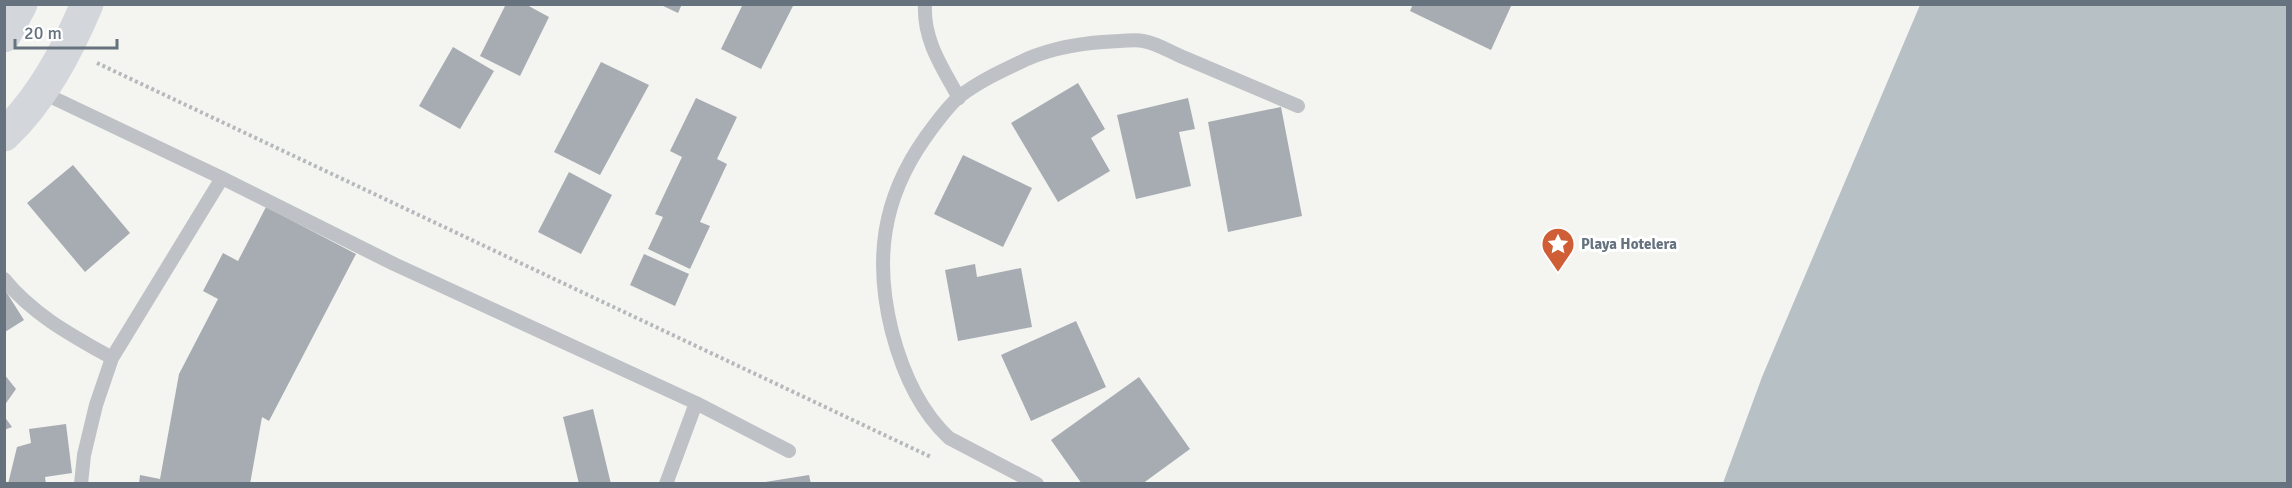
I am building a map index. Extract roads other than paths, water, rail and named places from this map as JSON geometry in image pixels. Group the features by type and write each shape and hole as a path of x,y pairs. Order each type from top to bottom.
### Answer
{"street":[{"path":"4,36 21,4"},
{"path":"4,135 41,92 66,49 87,4"}],"lane":[{"path":"925,4 924,21 929,42 959,98"},
{"path":"1037,483 949,438 938,428 916,393 897,354 886,309 882,268 884,234 894,192 912,158 934,126 959,98 984,79 1044,52 1098,42 1143,40 1298,106"},
{"path":"41,92 222,178 394,264 696,403 789,451"},
{"path":"81,483 84,455 96,405 112,358 222,178"},
{"path":"4,279 33,308 65,332 112,358"},
{"path":"666,483 696,403"}],"place":[{"name":"Playa Hotelera","path":"1558,273"}]}
